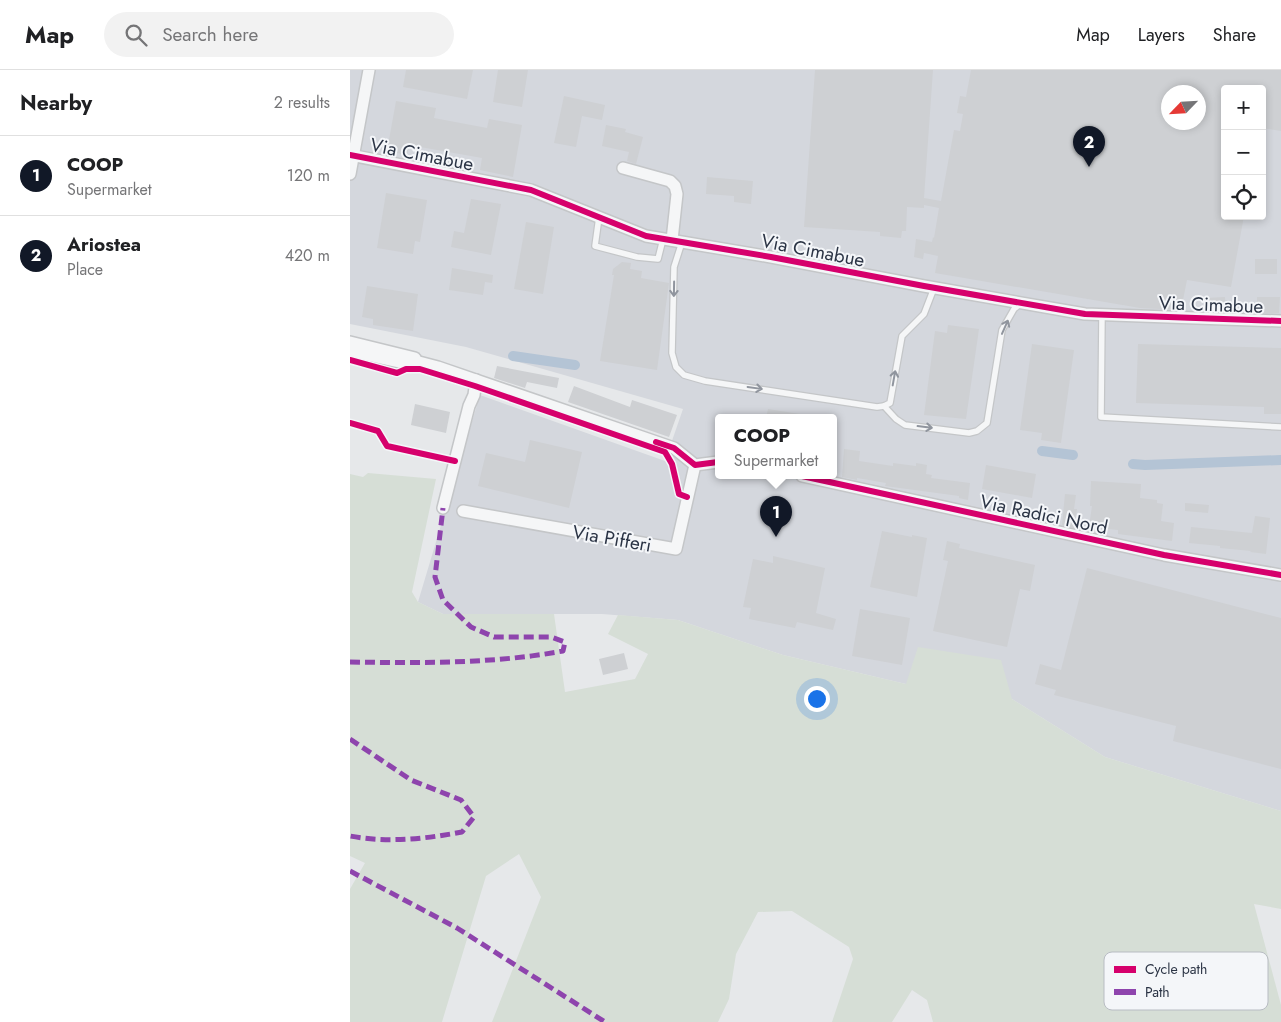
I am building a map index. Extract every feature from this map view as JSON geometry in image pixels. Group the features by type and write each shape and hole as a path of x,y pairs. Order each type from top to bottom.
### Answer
{"street":[{"path":"350,174 351,155 370,70"},
{"name":"Via Cimabue","path":"351,155 530,190 646,236 771,257 934,288 1084,314 1281,321"},
{"path":"623,168 670,181 675,186 677,194 672,240"},
{"path":"350,342 416,358 419,362"},
{"path":"377,348 393,367 394,372 396,368 406,362"},
{"path":"350,351 388,360 419,362 674,448 695,465 715,462"},
{"path":"443,508 469,406 474,395 476,380"},
{"name":"Via Pifferi","path":"463,511 676,549 695,465"},
{"name":"Via Radici Nord","path":"816,479 1164,555 1281,576"}],"lane":[{"path":"599,217 595,246 637,257 658,259 672,240"},
{"path":"672,240 674,267 671,346 676,367 684,375 714,382 877,407 884,406 890,403 902,336 924,314 934,288"},
{"path":"884,406 896,419 905,425 969,433 977,431 987,423 1002,330 1014,308 1021,303"},
{"path":"1102,314 1101,417 1281,427"}],"shaded area":[{"path":"350,70 1281,70 1281,811 1105,757 1012,699 906,684 783,655 678,620 602,614 443,614 418,602 480,395 665,461 683,409 466,347 350,324"},
{"path":"368,473 436,479 412,592 418,602 443,614 554,614 565,692 635,679 648,654 608,634 618,615 678,620 783,655 906,684 918,647 1001,660 1012,699 1105,757 1281,811 1281,909 1254,904 1267,952 1104,952 1104,1010 1268,1010 1268,956 1281,1005 1281,1022 933,1022 927,1000 912,990 892,1022 832,1022 853,959 849,947 792,911 758,912 736,954 729,999 718,1022 492,1022 541,897 519,854 486,876 442,1022 350,1022 350,889 365,863 350,856 350,474 363,477"}],"building":[{"path":"406,70 473,70 467,99 403,87"},
{"path":"498,70 528,70 522,107 493,102"},
{"path":"815,70 933,70 924,198 941,201 954,130 960,131 963,114 957,113 960,96 966,97 971,70 1281,70 1281,131 1266,129 1266,85 1221,85 1221,220 1243,220 1231,287 1187,280 1181,310 1140,308 935,273 938,256 924,253 923,259 914,257 916,239 932,242 939,208 924,205 924,208 907,207 906,231 902,231 901,238 880,236 880,232 804,227"},
{"path":"564,96 605,105 602,120 582,116 576,147 554,143"},
{"path":"396,101 436,108 434,118 487,128 489,119 522,125 513,177 480,170 482,158 409,145 407,155 387,151"},
{"path":"606,125 626,129 625,132 643,137 636,164 627,161 629,152 602,146"},
{"path":"707,177 753,181 751,204 734,202 734,196 706,194"},
{"path":"386,193 427,200 420,242 415,241 413,254 377,248"},
{"path":"471,199 501,204 491,255 451,247 454,231 464,233"},
{"path":"526,222 554,227 543,294 514,289"},
{"path":"1255,259 1277,259 1277,274 1255,274"},
{"path":"622,262 631,263 630,269 642,271 641,278 669,283 657,370 600,361 614,275 612,275 613,269"},
{"path":"452,268 493,275 492,283 485,282 483,295 449,290"},
{"path":"367,286 418,294 413,331 373,325 373,319 362,317"},
{"path":"1225,297 1226,312 1206,311 1205,298"},
{"path":"1257,297 1280,297 1279,313 1257,313"},
{"path":"948,325 979,329 966,419 924,415 935,331 947,333"},
{"path":"1032,344 1074,350 1061,443 1041,440 1042,433 1020,430"},
{"path":"1138,344 1281,348 1281,414 1264,414 1264,407 1136,403"},
{"path":"497,366 559,378 557,388 527,382 525,388 494,378"},
{"path":"574,386 630,407 632,400 677,415 669,437 568,402"},
{"path":"415,404 450,412 446,433 411,425"},
{"path":"768,409 800,414 767,414"},
{"path":"530,440 582,452 569,508 478,486 486,453 525,462"},
{"path":"844,449 860,451 859,461 893,466 893,463 916,466 916,463 927,465 926,474 932,475 931,478 970,483 968,500 959,498 959,496 885,486 886,483 842,477"},
{"path":"986,465 1036,474 1032,498 982,489"},
{"path":"1091,481 1141,484 1140,498 1157,500 1157,503 1163,504 1161,521 1174,523 1172,541 1118,534 1118,530 1089,527 1092,506 1090,506"},
{"path":"1065,494 1076,495 1074,509 1077,509 1074,528 1062,525"},
{"path":"1185,503 1209,505 1208,513 1185,511"},
{"path":"1255,516 1270,518 1266,554 1189,543 1191,527 1252,533"},
{"path":"882,531 927,538 917,597 870,587"},
{"path":"947,541 960,544 959,548 1035,565 1030,591 1020,589 1007,647 933,631 948,561 943,560"},
{"path":"773,556 825,568 816,613 836,619 833,630 797,622 795,628 749,619 751,608 743,607 753,559 773,563"},
{"path":"1087,568 1281,618 1281,769 1173,741 1176,726 1054,695 1056,690 1035,684 1040,664 1061,670"},
{"path":"860,609 910,618 902,665 852,656"},
{"path":"624,653 628,669 603,675 599,659"}],"waterway":[{"path":"513,356 575,365"},
{"path":"1042,451 1073,455"},
{"path":"1133,464 1281,460"}],"marked path":[{"path":"350,662 484,660 563,651 565,642 551,637 494,637 471,627 443,600 435,577 443,508"},
{"path":"350,739 411,780 461,800 474,817 462,832 392,840 350,836"},
{"path":"350,871 457,928 605,1022"}],"cycle path":[{"path":"350,155 531,190 646,236 924,286 1085,314 1281,321"},
{"path":"350,360 397,373 406,369 420,369 475,386 665,452 672,464 679,494 687,497"},
{"path":"350,423 378,431 387,446 455,461"},
{"path":"656,442 674,448 695,465 715,462"},
{"path":"816,479 1164,555 1281,575"}],"place":[{"name":"Ariostea","path":"1089,167"},
{"name":"COOP","path":"776,537"}]}
